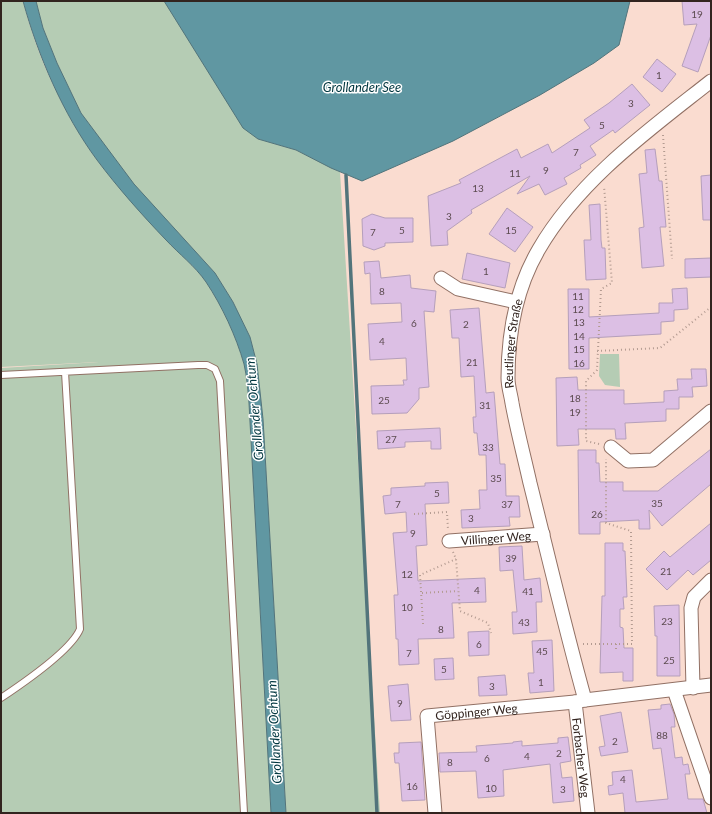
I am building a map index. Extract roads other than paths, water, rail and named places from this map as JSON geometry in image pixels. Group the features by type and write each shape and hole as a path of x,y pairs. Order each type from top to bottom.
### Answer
{"street":[{"name":"Reutlinger Straße","path":"580,701 570,644 517,431 508,380 510,341 516,302 530,265 546,238 571,206 628,146 711,81"},
{"path":"441,278 458,289 516,302"},
{"path":"608,449 628,461 653,460 711,411"},
{"name":"Villinger Weg","path":"449,541 543,534"},
{"path":"693,688 691,608 694,597 711,580"},
{"path":"580,701 711,685"},
{"path":"674,690 711,798"},
{"name":"Göppinger Weg","path":"435,813 427,716 580,701"},
{"name":"Forbacher Weg","path":"580,701 588,813"}],"lane":[{"path":"1,375 198,365 207,365 215,369 220,381 244,813"},
{"path":"1,698 51,661 74,638 80,629 64,372"}],"water":[{"name":"Grollander Ochtum","path":"23,1 36,1 43,28 57,63 81,113 134,184 215,273 233,302 250,337 257,364 263,419 286,813 271,813 249,403 246,374 241,353 218,301 206,282 130,201 97,160 73,123 44,63"},
{"name":"Grollander See","path":"164,1 630,1 619,45 594,63 540,95 453,141 362,181 331,168 296,150 258,139 243,128"}],"waterway":[{"path":"346,175 377,813"}]}
